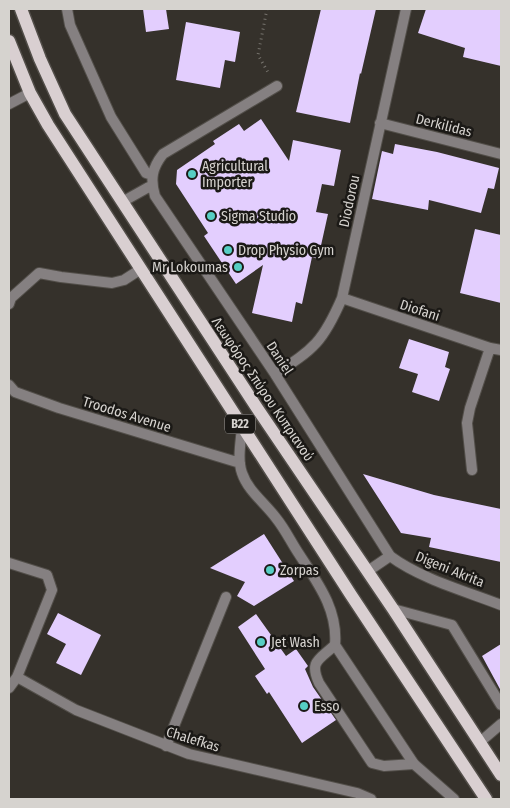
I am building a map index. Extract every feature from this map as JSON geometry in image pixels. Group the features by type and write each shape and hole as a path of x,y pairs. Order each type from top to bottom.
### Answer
{"main road":[{"name":"Λεωφόρος Σπύρου Κυπριανού","path":"21,9 40,59 65,114 257,408 368,571 501,775"},
{"name":"B22","path":"9,41 30,93 48,125 242,427 486,799"}],"street":[{"name":"Diodorou","path":"275,374 307,354 322,339 342,298 406,9"},
{"name":"Daniel","path":"67,10 70,25 111,117 152,181 155,196 275,374 390,556"},
{"path":"122,202 147,188 152,181 156,164 163,154 277,86"},
{"path":"9,104 30,93"},
{"name":"Derkilidas","path":"380,124 501,154"},
{"path":"9,304 12,298 39,272 62,277 112,283 124,280 140,269"},
{"name":"Diofani","path":"342,298 490,348 501,350"},
{"path":"472,470 467,423 470,408 490,348"},
{"name":"Troodos Avenue","path":"9,385 16,392 59,408 240,463"},
{"path":"242,427 240,463 244,478 253,492 277,518 325,597 334,623 334,645 414,764 454,799"},
{"path":"368,571 390,556"},
{"name":"Digeni Akrita","path":"390,556 400,564 420,573 501,605"},
{"path":"9,563 46,575 52,590 17,677 9,688"},
{"path":"166,746 226,598"},
{"path":"393,609 452,626 501,705"},
{"path":"334,645 316,664 314,672 319,683 366,754 372,762 384,766 414,764"},
{"name":"Chalefkas","path":"17,677 76,710 189,754 357,793 371,799"},
{"path":"480,742 501,724"}],"path":[{"path":"266,9 258,55 277,86"}],"building":[{"path":"143,9 166,9 169,29 146,32"},
{"path":"321,9 376,9 350,123 296,112"},
{"path":"426,9 501,9 501,66 463,57 465,48 418,33"},
{"path":"186,22 240,32 235,62 225,60 220,88 176,80"},
{"path":"261,119 289,161 293,140 341,150 334,186 322,184 316,212 328,214 318,259 312,257 302,304 296,302 292,322 252,313 263,265 236,284 204,236 208,233 176,184 177,170 215,144 213,141 239,124 244,131"},
{"path":"395,144 437,152 499,168 494,189 488,188 481,213 429,200 428,210 372,199 382,151 393,154"},
{"path":"475,229 501,235 501,303 460,293"},
{"path":"409,339 449,352 445,367 450,369 439,401 412,392 418,374 399,368"},
{"path":"363,474 434,495 501,509 501,562 429,547 431,538 401,533"},
{"path":"264,534 294,581 254,606 237,596 245,582 210,568"},
{"path":"58,613 101,635 81,675 56,663 66,644 47,634"},
{"name":"Esso","path":"256,614 286,656 296,649 308,666 305,669 313,687 336,720 302,743 269,692 267,694 255,676 265,669 238,627"},
{"path":"501,644 501,691 482,656"}],"place":[{"name":"Agricultural Importer","path":"192,174"},
{"name":"Sigma Studio","path":"211,216"},
{"name":"Drop Physio Gym","path":"228,250"},
{"name":"Mr Lokoumas","path":"238,267"},
{"name":"Zorpas","path":"270,570"},
{"name":"Jet Wash","path":"261,642"},
{"name":"Esso","path":"304,706"}]}
